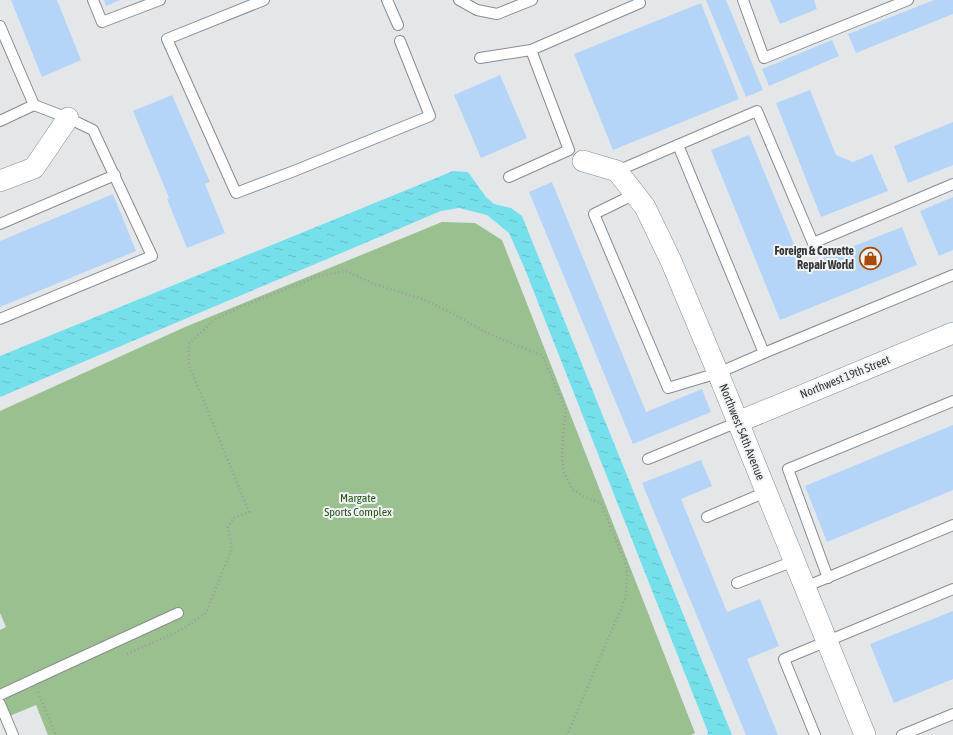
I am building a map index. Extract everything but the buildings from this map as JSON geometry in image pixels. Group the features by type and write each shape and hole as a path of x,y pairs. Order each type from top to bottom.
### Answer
{"street":[{"path":"0,181 34,168 68,118"},
{"path":"576,156 617,171"},
{"name":"Northwest 54th Avenue","path":"617,171 645,207 671,261 865,735"},
{"name":"Northwest 19th Street","path":"738,422 953,333"}],"lane":[{"path":"93,0 102,22 160,0"},
{"path":"264,0 167,39 236,193 430,116 400,41"},
{"path":"387,0 398,25"},
{"path":"459,0 477,10 497,14 532,0"},
{"path":"743,0 764,58 908,0"},
{"path":"480,58 531,50 640,3"},
{"path":"0,26 34,105 68,118 93,130 152,256 0,320"},
{"path":"509,177 576,156 531,50"},
{"path":"0,121 34,105"},
{"path":"617,171 757,111 813,244 953,184"},
{"path":"678,145 764,353"},
{"path":"0,224 115,175"},
{"path":"635,194 594,214 668,388 718,373 953,275"},
{"path":"828,578 788,469 953,401"},
{"path":"648,459 738,422"},
{"path":"707,517 766,492"},
{"path":"805,587 953,526"},
{"path":"737,583 794,560"},
{"path":"815,735 784,658 953,589"},
{"path":"0,695 178,613"},
{"path":"0,704 13,735"},
{"path":"902,735 953,714"}],"path":[{"path":"124,655 181,630 206,613 232,548 228,527 233,518 249,512 189,365 189,344 214,320 240,307 319,276 346,271 384,288 422,299 454,314 484,332 542,355 566,410 562,458 564,472 572,489 585,497 602,503 627,567 626,597 568,735"},
{"path":"38,692 56,735"}],"green space":[{"name":"Margate Sports Complex","path":"442,222 475,223 502,240 695,733 691,735 48,735 36,705 0,720 0,630 6,627 0,613 0,411 185,327"}],"water":[{"path":"453,171 468,172 486,197 494,204 511,208 522,216 732,735 707,735 708,732 524,267 509,233 487,215 459,208 441,211 0,397 0,356"}],"place":[{"name":"Foreign & Corvette Repair World","path":"870,258"}]}
